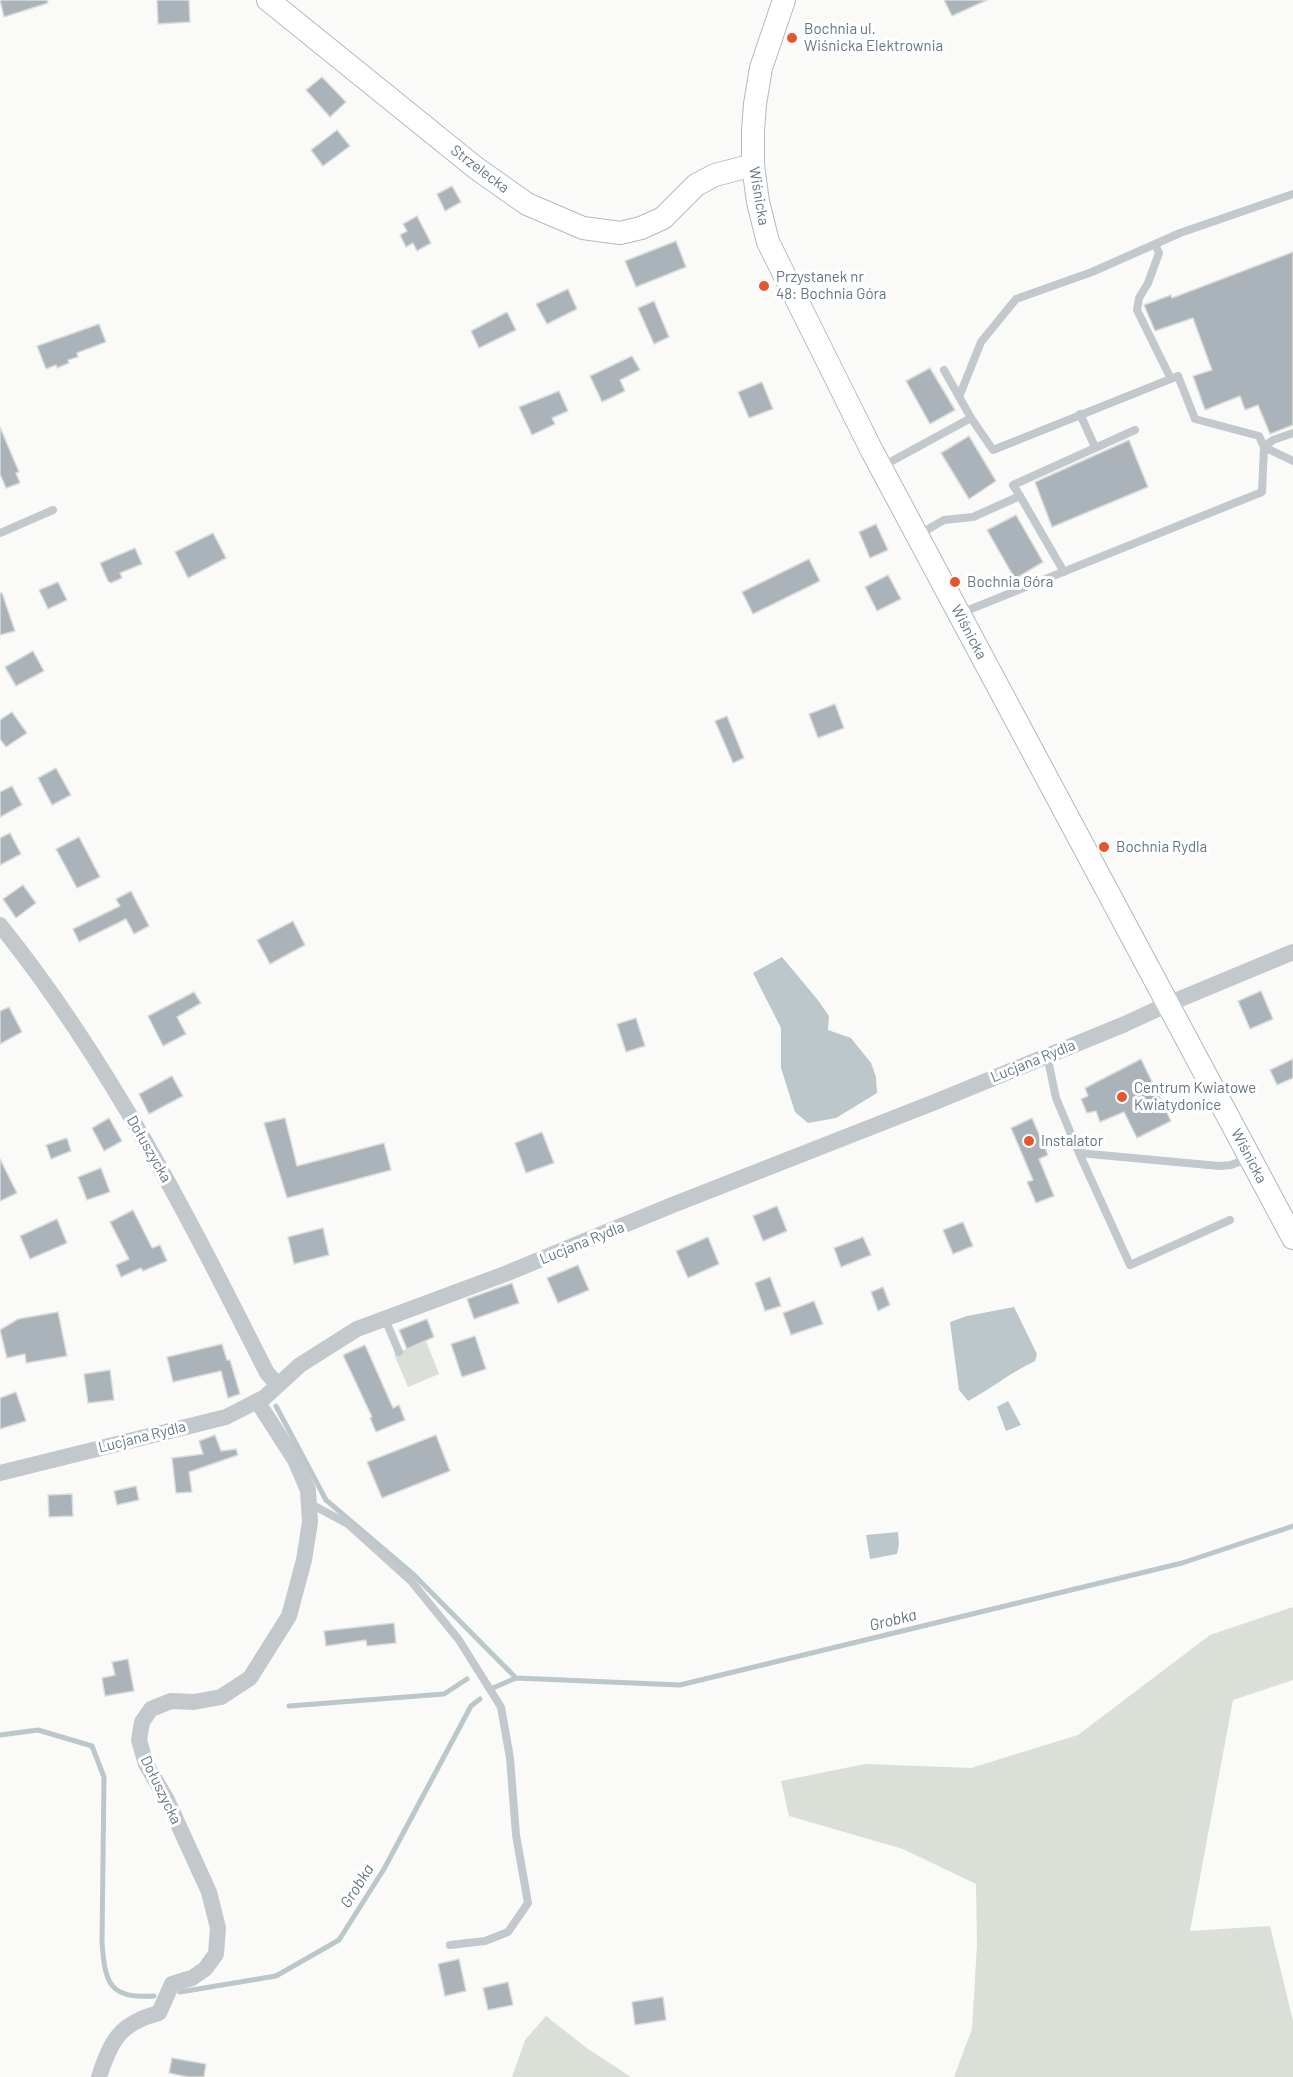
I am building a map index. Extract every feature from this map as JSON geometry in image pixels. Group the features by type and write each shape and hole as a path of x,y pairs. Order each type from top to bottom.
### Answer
{"main road":[{"name":"Strzelecka","path":"268,0 476,168 527,204 558,219 599,232 620,233 641,228 663,218 696,185 715,175 753,165"},
{"name":"Wiśnicka","path":"784,0 760,77 755,104 753,165 758,202 768,242 917,536 1293,1238"}],"street":[{"name":"Dołuszycka","path":"0,925 75,1025 153,1152 267,1373 278,1385"},
{"name":"Lucjana Rydla","path":"0,1473 226,1417 265,1397 300,1365 357,1329 505,1274 1125,1024 1293,952"},
{"name":"Dołuszycka","path":"99,2077 104,2061 120,2031 144,2016 159,2013 172,1984 192,1978 205,1969 216,1954 218,1928 208,1892 167,1800 146,1764 140,1740 142,1722 151,1708 171,1701 194,1702 221,1697 250,1678 289,1616 304,1560 310,1522 308,1490 295,1460 257,1401"}],"lane":[{"path":"959,397 981,342 1016,299 1092,272 1180,233 1293,194"},
{"path":"1155,244 1159,253 1148,283 1139,298 1137,310 1171,379"},
{"path":"944,370 971,418 993,450 1178,376 1195,419 1259,436 1264,447 1262,492 960,614"},
{"path":"1080,414 1095,447"},
{"path":"881,467 971,418"},
{"path":"1064,572 1013,485 1135,430"},
{"path":"1264,447 1273,440 1293,433"},
{"path":"1264,447 1293,462"},
{"path":"917,536 944,520 973,517 1020,496"},
{"path":"0,533 53,510"},
{"path":"1047,1055 1056,1098 1130,1264 1230,1220"},
{"path":"1079,1153 1219,1166 1231,1165 1250,1158"},
{"path":"385,1319 399,1352"},
{"path":"309,1503 348,1524 411,1581 459,1640 501,1707 510,1758 516,1835 528,1903 508,1932 485,1941 450,1945"}],"shaded area":[{"path":"782,957 829,1016 828,1030 851,1038 871,1063 876,1077 877,1093 836,1118 808,1123 795,1112 781,1068 781,1028 753,973"},
{"path":"1014,1307 1037,1354 1035,1361 968,1401 959,1390 950,1322 967,1316"},
{"path":"426,1341 439,1374 408,1387 394,1354"},
{"path":"1008,1401 1021,1425 1006,1431 997,1407"},
{"path":"898,1532 897,1554 870,1559 866,1535"},
{"path":"1293,1607 1293,1680 1233,1700 1190,1931 1270,1926 1293,2021 1293,2077 954,2077 972,2029 977,1945 976,1884 903,1849 789,1816 781,1781 865,1764 971,1768 1078,1735 1210,1635"},
{"path":"546,2016 588,2049 631,2077 512,2077 525,2040"}],"building":[{"path":"0,0 47,0 48,3 4,17"},
{"path":"157,0 189,0 190,22 158,24"},
{"path":"944,0 987,0 952,16"},
{"path":"322,77 346,102 330,117 306,90"},
{"path":"337,130 350,146 323,166 311,150"},
{"path":"452,186 461,202 445,211 437,194"},
{"path":"417,216 431,243 417,251 413,243 406,247 400,235 407,231 403,224"},
{"path":"676,241 686,267 636,287 625,261"},
{"path":"1293,252 1293,425 1270,434 1258,405 1245,410 1240,396 1205,410 1193,376 1212,370 1193,318 1155,331 1144,305 1171,295 1172,298"},
{"path":"568,289 577,309 547,324 536,304"},
{"path":"654,301 669,337 654,344 638,308"},
{"path":"507,312 516,330 479,348 471,331"},
{"path":"99,324 106,342 77,353 78,357 68,360 69,363 57,368 56,365 46,369 37,346"},
{"path":"632,356 640,370 620,380 625,391 602,402 590,376"},
{"path":"930,368 955,410 930,424 906,381"},
{"path":"762,382 773,409 749,418 738,392"},
{"path":"559,391 568,411 552,418 555,424 532,435 519,407"},
{"path":"0,427 19,472 16,473 20,483 6,488 0,474"},
{"path":"969,436 996,481 969,499 941,453"},
{"path":"1129,440 1148,487 1052,527 1035,482"},
{"path":"1016,515 1043,562 1015,579 987,530"},
{"path":"876,524 888,550 870,558 859,532"},
{"path":"213,533 226,558 188,578 175,552"},
{"path":"135,548 142,564 120,573 122,578 111,583 108,581 100,563"},
{"path":"809,559 820,581 753,614 742,592"},
{"path":"888,575 901,599 877,611 865,587"},
{"path":"58,582 67,600 48,609 39,590"},
{"path":"0,593 2,593 15,631 0,635"},
{"path":"33,651 44,671 16,686 5,667"},
{"path":"835,704 844,728 818,738 809,714"},
{"path":"12,712 27,733 6,747 0,739 0,720"},
{"path":"727,716 744,758 733,763 715,721"},
{"path":"56,768 71,795 52,805 38,778"},
{"path":"12,786 22,805 0,817 0,792"},
{"path":"10,833 21,854 0,865 0,838"},
{"path":"79,837 100,877 77,888 56,849"},
{"path":"23,885 36,903 16,918 3,899"},
{"path":"131,891 149,926 134,934 126,919 79,942 73,929 120,906 116,899"},
{"path":"293,921 305,945 270,964 257,940"},
{"path":"1261,991 1273,1019 1250,1029 1238,1001"},
{"path":"194,992 201,1003 177,1017 186,1034 163,1046 148,1016"},
{"path":"9,1007 22,1032 0,1044 0,1011"},
{"path":"636,1018 645,1046 626,1052 617,1024"},
{"name":"Centrum Kwiatowe Kwiatydonice","path":"1141,1059 1171,1121 1137,1138 1124,1112 1100,1122 1096,1111 1087,1113 1081,1099 1088,1096 1085,1088"},
{"path":"1293,1059 1293,1078 1277,1085 1270,1070"},
{"path":"172,1076 183,1096 149,1114 139,1094"},
{"path":"109,1118 122,1141 104,1151 92,1128"},
{"path":"285,1118 297,1166 384,1143 391,1170 287,1198 264,1123"},
{"path":"1032,1118 1048,1155 1039,1159 1054,1196 1036,1203 1027,1182 1033,1180 1011,1128"},
{"path":"542,1132 554,1163 526,1173 515,1143"},
{"path":"67,1138 71,1151 51,1159 46,1145"},
{"path":"0,1159 17,1193 0,1201"},
{"path":"101,1168 110,1192 87,1200 78,1177"},
{"path":"777,1206 787,1231 763,1241 753,1216"},
{"path":"133,1210 152,1248 160,1245 167,1261 143,1271 141,1268 121,1277 116,1265 129,1259 110,1222"},
{"path":"57,1219 67,1243 30,1259 20,1236"},
{"path":"963,1222 973,1246 953,1254 943,1230"},
{"path":"323,1228 329,1255 294,1264 288,1237"},
{"path":"708,1237 719,1264 688,1278 676,1251"},
{"path":"863,1237 871,1255 841,1267 834,1248"},
{"path":"578,1265 589,1290 558,1303 547,1278"},
{"path":"770,1277 781,1306 765,1311 755,1283"},
{"path":"512,1283 519,1303 474,1319 467,1299"},
{"path":"883,1287 890,1305 878,1311 871,1292"},
{"path":"814,1301 823,1324 791,1335 783,1313"},
{"path":"58,1312 67,1356 26,1363 25,1354 7,1358 0,1330 18,1319"},
{"path":"427,1319 434,1337 407,1349 399,1330"},
{"path":"475,1336 486,1369 462,1377 451,1344"},
{"path":"222,1344 227,1360 230,1360 240,1394 228,1398 221,1371 173,1382 167,1357"},
{"path":"365,1345 393,1408 399,1405 405,1420 376,1432 370,1418 372,1417 343,1355"},
{"path":"110,1370 114,1400 88,1403 84,1374"},
{"path":"16,1392 26,1421 0,1429 0,1398"},
{"path":"215,1435 221,1451 236,1449 238,1455 189,1472 192,1492 176,1493 172,1458 203,1454 199,1441"},
{"path":"436,1435 450,1471 382,1498 367,1462"},
{"path":"136,1486 139,1500 117,1505 114,1491"},
{"path":"72,1494 73,1516 49,1517 48,1495"},
{"path":"394,1623 396,1643 367,1646 366,1640 326,1646 324,1631"},
{"path":"128,1659 134,1691 105,1696 102,1678 115,1675 112,1662"},
{"path":"459,1959 466,1991 445,1996 438,1964"},
{"path":"508,1982 513,2005 488,2010 483,1988"},
{"path":"663,1997 666,2020 635,2025 632,2002"},
{"path":"172,2058 206,2064 204,2077 188,2077 169,2073"}],"waterway":[{"path":"276,1406 326,1500 414,1575 516,1678"},
{"name":"Grobka","path":"493,1688 516,1678 680,1685 1182,1563 1293,1526"},
{"path":"289,1706 444,1694 467,1679"},
{"name":"Grobka","path":"180,1992 276,1976 339,1940 384,1869 471,1706 480,1699"},
{"name":"Grobka","path":"0,1735 38,1730 92,1746 104,1777 102,1942 105,1968 112,1986 119,1991 127,1995 154,1996"}],"place":[{"name":"Bochnia ul. Wiśnicka Elektrownia","path":"792,38"},
{"name":"Przystanek nr 48: Bochnia Góra","path":"764,286"},
{"name":"Bochnia Góra","path":"955,582"},
{"name":"Bochnia Rydla","path":"1104,847"},
{"name":"Centrum Kwiatowe Kwiatydonice","path":"1122,1097"},
{"name":"Instalator","path":"1029,1141"}]}
